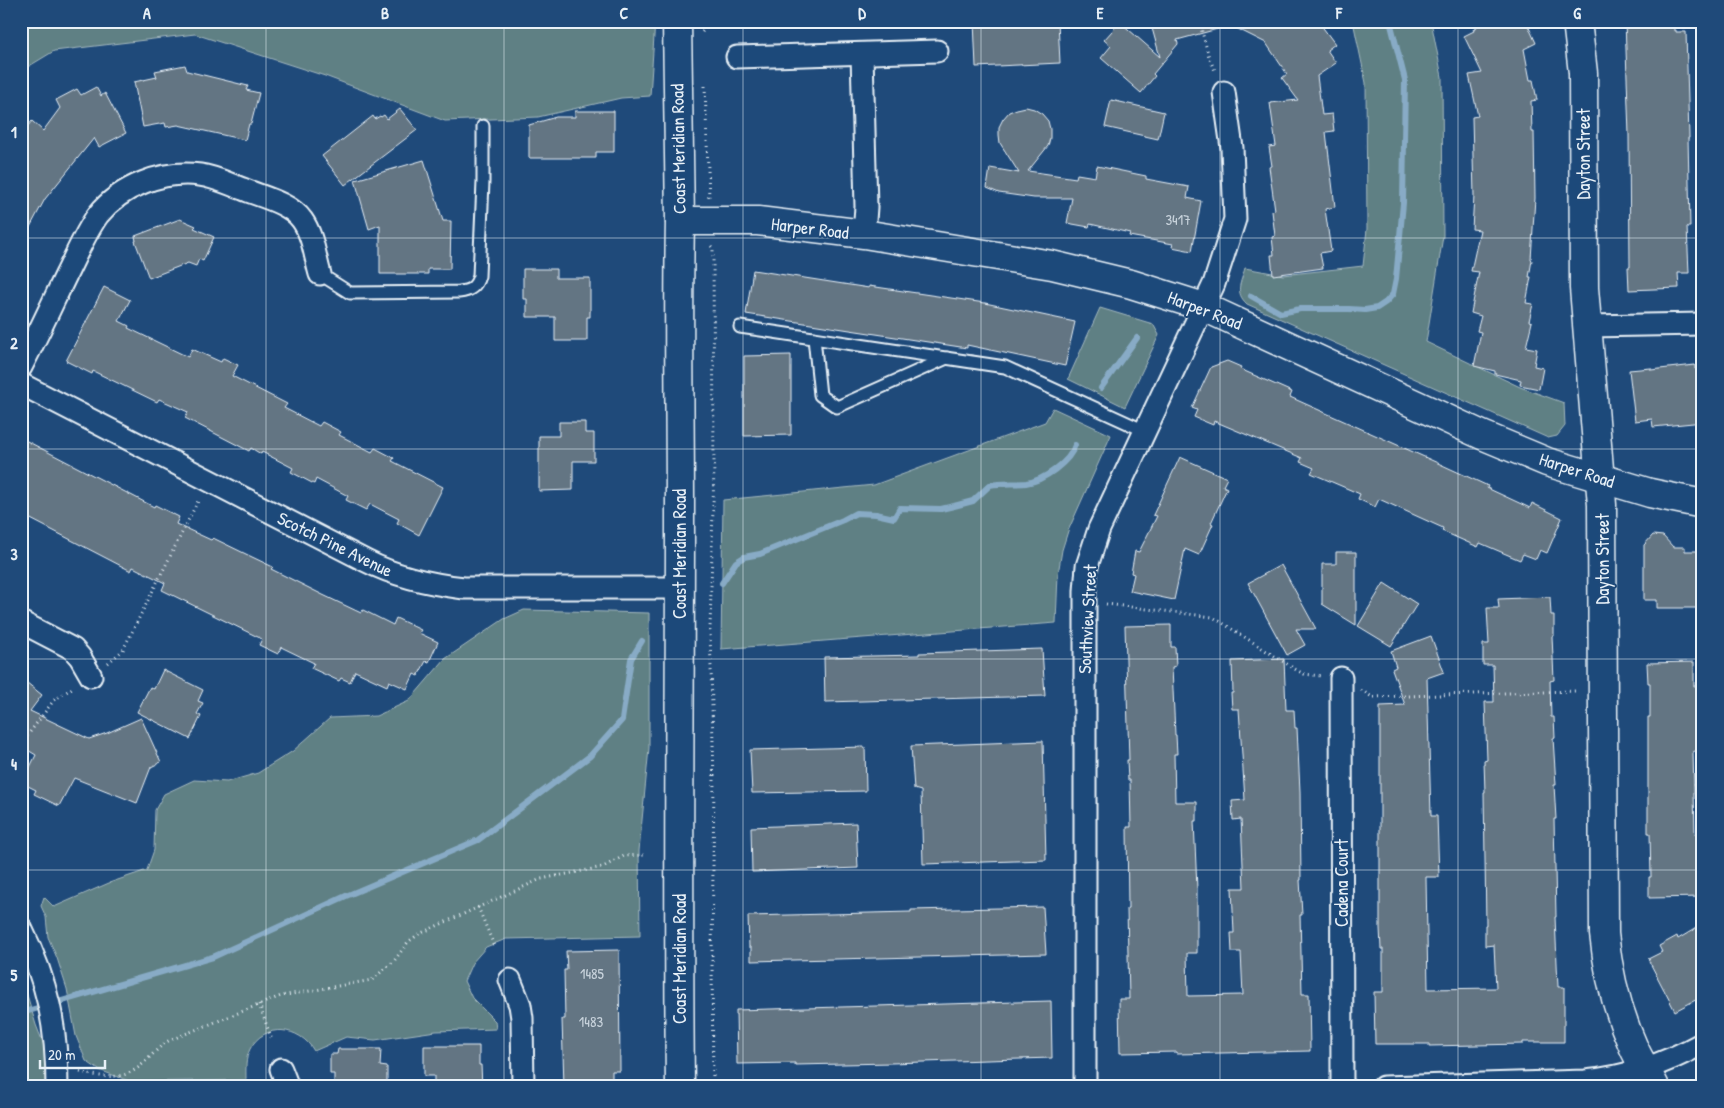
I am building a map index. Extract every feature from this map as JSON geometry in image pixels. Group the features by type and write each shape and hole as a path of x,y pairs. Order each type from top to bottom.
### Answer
{"street":[{"name":"Dayton Street","path":"1577,21 1583,73 1584,288 1602,505 1604,934 1608,970 1617,1004 1633,1047 1651,1078"},
{"name":"Coast Meridian Road","path":"680,1087 680,458 678,317 680,221 689,24"},
{"path":"737,57 937,51"},
{"path":"862,54 866,207 864,234"},
{"name":"Southview Street","path":"1085,1087 1084,713 1086,578 1095,539 1174,367 1204,307 1214,284 1235,219 1232,148 1224,92"},
{"path":"21,367 83,240 98,216 125,192 150,180 174,175 200,175 224,182 290,209 305,225 320,274"},
{"name":"Harper Road","path":"680,221 758,221 864,234 1052,265 1131,284 1204,307 1547,462 1599,479 1659,495 1703,504"},
{"path":"1587,326 1703,324"},
{"name":"Scotch Pine Avenue","path":"21,384 380,568 431,584 464,588 679,588"},
{"path":"21,622 73,650 80,657 91,676"},
{"name":"Cadena Court","path":"1341,678 1342,1087"},
{"path":"26,937 46,988 55,1032 57,1087"},
{"path":"510,980 520,1005 522,1018 523,1087"},
{"path":"1383,1087 1585,1081 1620,1076 1651,1078 1677,1058 1703,1043"}],"lane":[{"path":"320,274 350,293 459,292 471,289 478,281 479,276 483,126"},
{"path":"740,327 1005,367 1145,431"},
{"path":"814,338 820,395 837,406 947,358"}],"path":[{"path":"703,41 702,32 712,21"},
{"path":"1199,21 1209,57 1224,92"},
{"path":"689,24 702,32"},
{"path":"704,79 709,200"},
{"path":"710,245 713,248 714,466 710,632 714,780 713,1087"},
{"path":"125,646 209,480"},
{"path":"1106,604 1213,616 1304,674"},
{"path":"1372,697 1575,691"},
{"path":"21,744 54,700"},
{"path":"80,1072 106,1077 131,1072 163,1043 259,1004 286,994 372,980 386,970 412,937 541,879 603,867 624,856 646,855"},
{"path":"478,907 495,948"},
{"path":"259,1004 272,1040"}],"green space":[{"path":"21,21 655,21 650,96 621,98 538,117 445,121 325,76 195,34 54,51 21,71"},
{"path":"1353,21 1431,21 1442,77 1443,236 1426,342 1520,387 1564,403 1565,426 1557,436 1548,438 1247,304 1243,300 1240,287 1245,268 1283,275 1363,266 1367,229 1366,83"},
{"path":"1100,308 1153,324 1159,335 1125,407 1068,379"},
{"path":"1053,408 1111,435 1068,531 1062,550 1058,574 1056,623 721,649 723,500 874,485 1045,422"},
{"path":"524,610 649,613 649,748 639,851 640,936 506,939 486,947 472,963 464,981 472,998 495,1021 496,1029 436,1031 375,1040 346,1037 314,1051 300,1036 282,1030 273,1031 264,1034 256,1040 250,1049 247,1060 246,1080 132,1082 99,1070 86,1061 76,1036 67,989 48,937 46,917 41,906 44,897 54,907 109,883 147,870 154,850 155,810 164,794 194,780 227,782 258,773 293,751 330,718 376,716 409,701 445,659 504,619"},
{"path":"21,975 36,1025 52,1065 48,1087 21,1087"}],"building":[{"path":"974,21 1058,21 1060,63 976,67"},
{"path":"1150,21 1318,21 1335,44 1327,50 1336,63 1317,76 1322,115 1332,114 1334,131 1326,132 1335,207 1325,209 1331,251 1320,253 1323,268 1273,275 1271,255 1274,255 1272,237 1275,236 1272,211 1275,210 1269,167 1272,166 1269,147 1276,146 1270,103 1298,100 1282,78 1287,74 1266,43 1224,22 1225,27 1177,40 1178,44 1153,74 1155,76 1141,93 1101,58 1111,46 1104,40 1120,22 1160,57"},
{"path":"1475,21 1526,21 1536,43 1524,49 1530,80 1533,80 1537,100 1531,101 1532,132 1534,132 1535,198 1532,260 1529,277 1531,277 1526,303 1533,304 1529,321 1532,322 1526,347 1537,349 1534,366 1543,368 1539,389 1520,385 1521,380 1495,374 1495,371 1474,366 1481,332 1477,331 1481,316 1471,313 1479,272 1471,271 1480,230 1472,229 1474,196 1472,117 1478,116 1469,75 1482,73 1464,36 1474,31 1473,29 1477,27"},
{"path":"1625,21 1674,21 1674,30 1676,32 1686,32 1689,138 1690,227 1687,227 1689,273 1678,273 1679,288 1629,290 1629,135"},
{"path":"185,65 187,71 248,86 246,90 259,93 245,140 178,125 166,127 165,123 143,127 134,82 157,77 155,71"},
{"path":"96,87 101,96 105,93 126,133 99,147 94,138 45,199 21,244 21,134 32,121 43,131 60,108 56,100 77,89 81,95"},
{"path":"1111,100 1164,112 1158,139 1105,127"},
{"path":"1026,107 1042,114 1048,121 1050,129 1048,146 1028,171 1076,178 1077,174 1095,177 1097,166 1146,176 1146,179 1189,187 1187,198 1201,201 1192,251 1172,247 1173,244 1129,236 1130,233 1090,224 1089,227 1067,223 1072,198 1034,198 999,193 987,188 990,168 1019,173 1000,143 999,127 1009,112"},
{"path":"400,109 417,130 345,185 322,156 373,116 375,119 384,115 387,119"},
{"path":"575,111 614,111 614,152 596,152 596,158 529,158 529,125 556,117 575,117"},
{"path":"424,160 443,221 451,221 450,269 428,269 428,274 380,274 380,225 369,229 355,180"},
{"path":"180,219 214,237 203,261 199,259 196,266 188,263 149,278 135,241 135,236"},
{"path":"523,269 556,269 556,278 590,278 590,317 587,317 587,341 555,341 555,317 527,317 527,299 523,299"},
{"path":"753,270 985,303 1075,322 1065,366 967,345 967,348 746,314"},
{"path":"104,287 130,300 119,321 129,326 128,328 188,357 192,349 221,362 223,358 238,365 232,376 287,404 284,408 319,426 322,422 341,432 339,435 372,452 375,448 394,458 392,461 443,487 419,535 397,523 399,519 370,504 366,510 346,500 348,496 316,479 314,484 291,472 293,468 262,452 261,454 251,448 249,451 185,418 188,412 159,399 157,402 93,371 92,374 66,361"},
{"path":"791,355 791,435 744,436 744,356"},
{"path":"1227,361 1241,367 1240,369 1292,392 1290,397 1488,486 1487,488 1530,508 1532,503 1562,518 1547,553 1540,550 1536,559 1523,554 1520,560 1480,543 1478,547 1442,531 1443,528 1379,499 1375,507 1358,499 1360,494 1311,473 1314,468 1300,462 1302,458 1214,421 1213,425 1194,417 1197,410 1192,408 1211,367"},
{"path":"1695,365 1695,369 1703,368 1703,422 1653,427 1652,419 1635,421 1629,370 1651,368 1651,370"},
{"path":"559,422 585,422 585,433 594,433 594,461 573,461 573,490 539,491 539,436 559,436"},
{"path":"21,438 154,507 155,505 179,517 176,524 211,540 213,538 273,567 271,569 323,595 361,613 363,610 393,625 396,618 421,630 419,633 438,642 429,662 426,661 418,676 414,674 407,689 389,681 387,686 355,671 350,682 341,678 339,681 311,668 314,663 281,647 278,654 259,645 262,639 162,590 165,583 133,567 131,571 21,514"},
{"path":"1180,457 1227,478 1223,486 1227,488 1199,555 1185,549 1174,600 1130,591 1134,574 1131,573 1135,551 1139,552 1157,516 1153,515"},
{"path":"1653,535 1663,536 1673,547 1685,547 1685,551 1703,551 1703,608 1657,608 1657,600 1644,600 1644,545"},
{"path":"1336,552 1356,552 1356,625 1322,604 1322,564 1336,564"},
{"path":"1281,565 1316,629 1296,629 1305,645 1287,655 1248,583"},
{"path":"1384,583 1417,604 1391,646 1358,626"},
{"path":"1550,597 1551,615 1554,615 1554,636 1552,636 1554,680 1550,681 1551,717 1554,717 1555,738 1553,738 1556,785 1554,785 1556,819 1554,819 1555,917 1558,987 1564,987 1564,1042 1429,1046 1429,1044 1375,1044 1374,992 1383,992 1383,949 1381,949 1380,928 1380,706 1405,705 1392,669 1396,667 1391,651 1431,636 1444,672 1427,678 1431,816 1437,816 1439,877 1426,877 1428,989 1496,988 1494,945 1485,946 1484,761 1487,760 1485,702 1494,702 1493,665 1483,665 1483,644 1489,644 1487,608 1499,608 1498,599"},
{"path":"1171,625 1171,647 1175,647 1176,666 1172,667 1177,754 1174,754 1175,802 1197,802 1197,821 1194,821 1197,953 1187,953 1188,996 1243,995 1241,952 1232,952 1231,933 1234,933 1232,888 1244,888 1241,819 1233,820 1232,801 1245,800 1239,709 1232,709 1232,661 1284,659 1286,710 1294,710 1295,728 1297,728 1300,792 1302,994 1309,994 1310,1051 1177,1054 1177,1052 1120,1053 1119,999 1129,999 1127,827 1131,827 1130,780 1128,780 1127,760 1129,760 1125,626"},
{"path":"1042,649 1045,696 825,702 824,657"},
{"path":"1694,662 1694,686 1697,686 1697,750 1693,752 1695,834 1703,834 1703,897 1649,898 1649,877 1651,877 1650,833 1648,833 1648,717 1650,717 1650,683 1648,683 1647,663"},
{"path":"163,670 203,690 198,701 203,703 197,714 201,716 190,739 137,712 150,687 154,689"},
{"path":"21,678 42,695 30,711 89,739 141,718 161,762 151,767 137,803 74,778 59,806 34,794 36,790 22,783 36,755 21,746"},
{"path":"1043,741 1046,860 923,864 921,791 914,789 911,746"},
{"path":"865,747 866,791 752,793 750,750"},
{"path":"856,823 858,868 752,872 751,827"},
{"path":"1043,907 1046,954 751,961 748,916"},
{"path":"1703,924 1703,996 1675,1011 1648,959 1662,952 1659,946 1677,936 1678,939"},
{"path":"619,950 620,1071 612,1071 612,1087 564,1087 562,1019 565,1019 564,970 567,970 566,951"},
{"path":"1051,1001 1052,1058 795,1065 795,1063 737,1064 736,1010"},
{"path":"424,1046 479,1046 482,1087 434,1087 434,1076 424,1076"},
{"path":"338,1049 381,1049 380,1066 387,1067 387,1087 334,1087 334,1074 330,1074 330,1054 337,1054"}],"waterway":[{"path":"1251,296 1281,313 1300,309 1365,310 1377,308 1393,294 1403,203 1405,80 1390,21"},
{"path":"1101,388 1137,338"},
{"path":"722,583 736,562 744,557 760,554 856,513 876,514 894,518 900,508 941,509 973,501 990,485 1026,483 1040,479 1062,464 1068,458 1075,445"},
{"path":"21,1013 213,957 346,896 478,840 590,756 622,720 631,659 642,641"}]}
